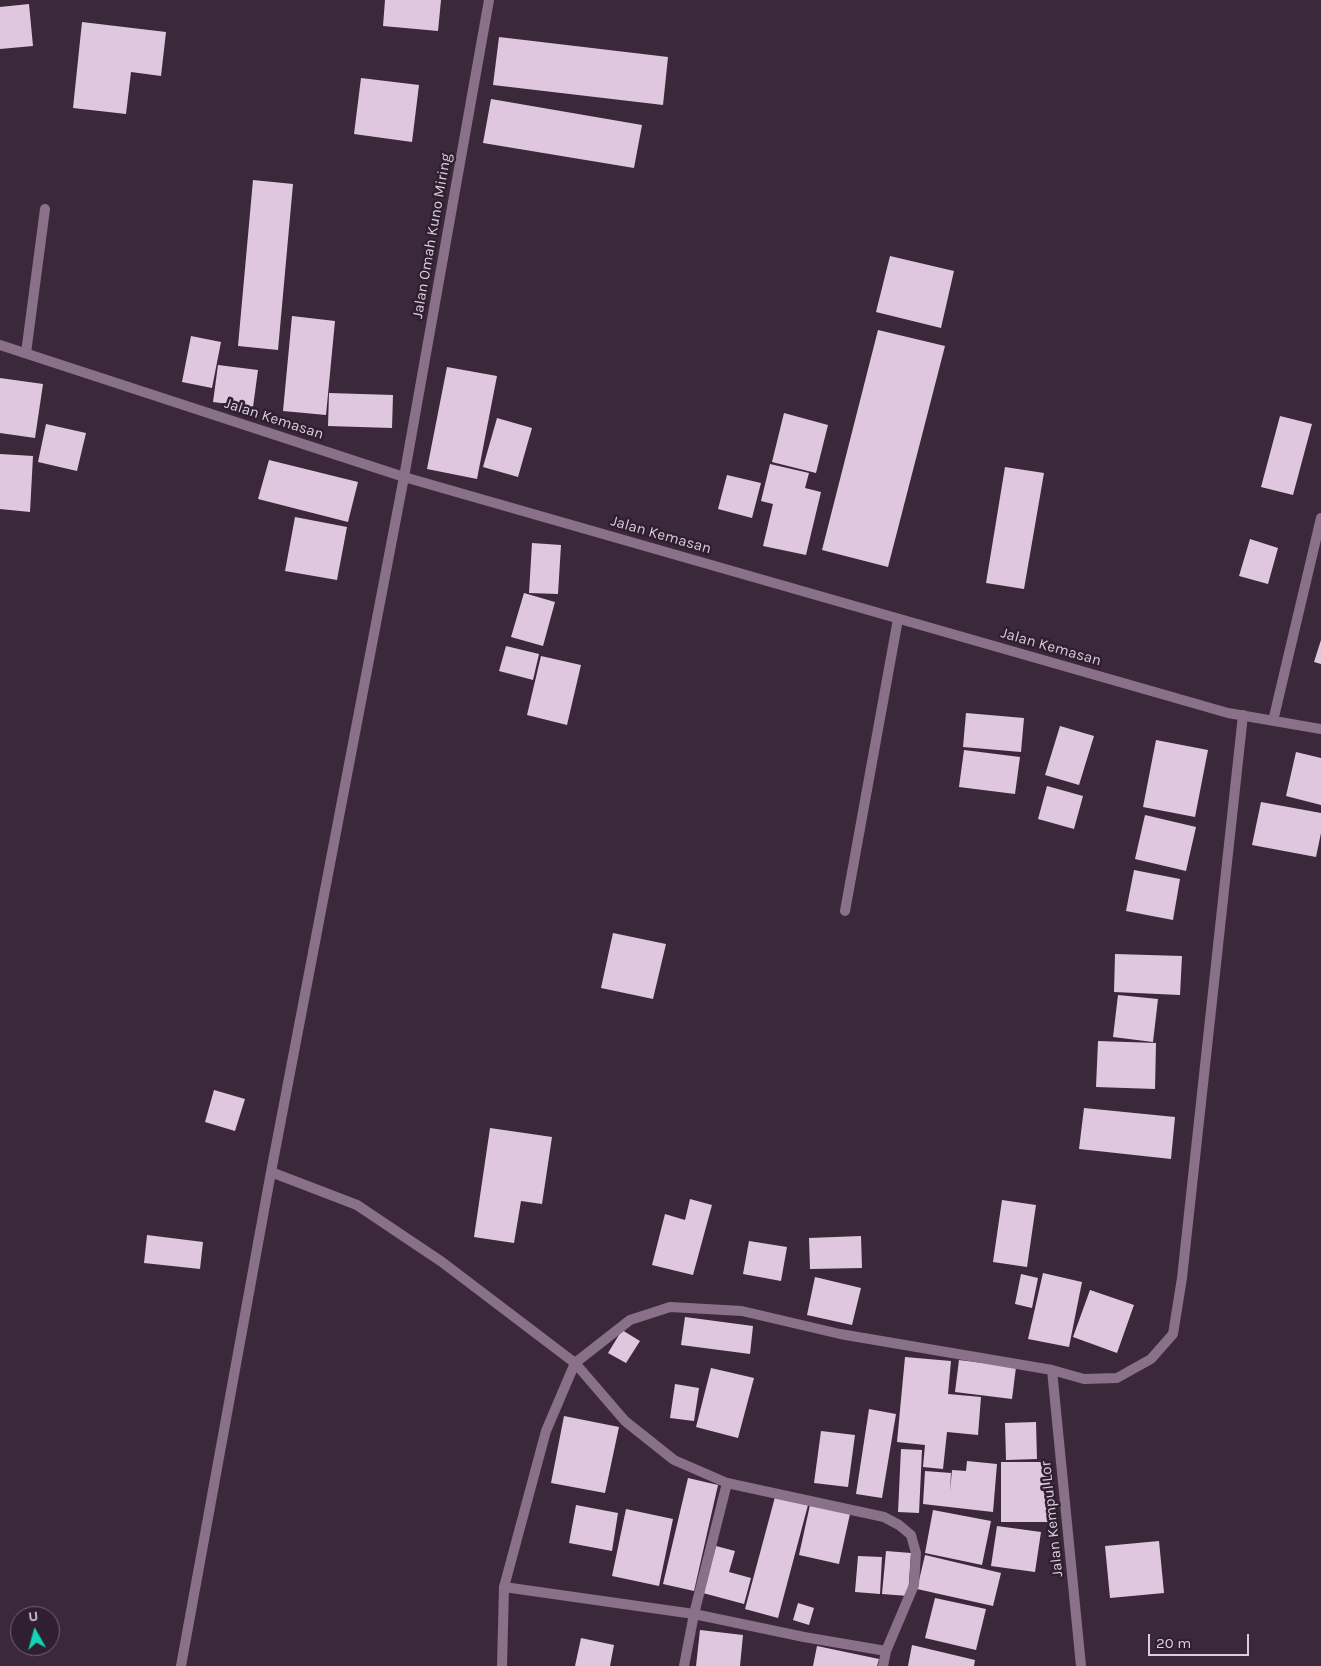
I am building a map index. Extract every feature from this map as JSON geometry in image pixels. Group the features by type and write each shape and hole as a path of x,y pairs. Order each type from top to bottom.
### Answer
{"street":[{"name":"Jalan Omah Kuno Miring","path":"181,1666 271,1172 404,477 489,0"},
{"path":"26,353 45,209"},
{"name":"Jalan Kemasan","path":"0,345 404,477 1218,710 1321,729"},
{"path":"1273,721 1321,518"},
{"path":"845,911 898,618"},
{"path":"502,1666 504,1587 546,1431 575,1363 630,1320 670,1307 742,1311 840,1334 1052,1370 1084,1379 1117,1378 1151,1358 1173,1334 1182,1278 1243,715"},
{"path":"271,1172 357,1205 442,1262 575,1363 625,1421 674,1460 727,1483 884,1517 899,1525 911,1535 916,1553 914,1585 886,1652 883,1666"},
{"name":"Jalan Kempul Lor","path":"1052,1370 1082,1666"},
{"path":"684,1666 694,1614 727,1483"},
{"path":"504,1587 694,1614 886,1652"}],"building":[{"path":"385,0 441,0 438,31 383,26"},
{"path":"29,4 33,46 0,49 0,7"},
{"path":"82,22 166,32 161,76 131,72 126,114 73,108"},
{"path":"499,37 668,57 663,105 493,85"},
{"path":"361,78 419,85 412,142 354,134"},
{"path":"491,99 642,125 634,168 483,143"},
{"path":"253,180 293,184 278,350 238,346"},
{"path":"890,256 954,271 941,328 876,312"},
{"path":"292,316 335,321 326,415 283,411"},
{"path":"878,330 945,346 888,567 822,550"},
{"path":"191,336 221,342 212,388 182,382"},
{"path":"218,365 258,370 253,407 213,402"},
{"path":"447,367 497,376 477,479 427,469"},
{"path":"0,378 43,384 35,438 0,433"},
{"path":"329,393 393,395 392,428 328,426"},
{"path":"784,413 828,425 816,473 772,462"},
{"path":"1280,416 1312,424 1293,495 1261,487"},
{"path":"497,418 532,428 518,477 483,467"},
{"path":"46,424 86,433 77,471 38,462"},
{"path":"0,454 33,456 30,512 0,509"},
{"path":"269,460 358,482 348,522 258,499"},
{"path":"770,464 809,473 805,488 821,492 806,555 763,546 773,504 761,501"},
{"path":"1005,467 1044,473 1024,589 986,583"},
{"path":"727,475 761,483 752,518 718,509"},
{"path":"295,517 347,527 337,580 285,571"},
{"path":"1250,539 1278,548 1268,584 1239,576"},
{"path":"532,543 561,545 558,594 529,593"},
{"path":"524,593 555,602 543,646 511,637"},
{"path":"1321,640 1321,664 1314,662"},
{"path":"506,646 539,654 533,680 499,671"},
{"path":"541,656 581,665 567,725 527,715"},
{"path":"966,713 1024,718 1021,752 963,747"},
{"path":"1060,726 1094,736 1079,785 1045,775"},
{"path":"1156,740 1208,750 1195,817 1143,807"},
{"path":"964,750 1020,757 1015,794 959,787"},
{"path":"1296,752 1321,758 1321,805 1286,796"},
{"path":"1047,786 1083,796 1074,829 1038,819"},
{"path":"1261,802 1321,813 1321,833 1316,857 1252,845"},
{"path":"1145,815 1196,827 1186,871 1135,859"},
{"path":"1134,870 1180,879 1173,920 1126,911"},
{"path":"613,933 666,944 653,999 601,988"},
{"path":"1115,954 1182,956 1180,995 1114,992"},
{"path":"1118,995 1158,999 1153,1042 1113,1037"},
{"path":"1098,1041 1156,1043 1155,1089 1096,1087"},
{"path":"214,1090 245,1099 235,1131 205,1122"},
{"path":"1084,1108 1175,1117 1171,1159 1079,1149"},
{"path":"490,1128 552,1137 542,1204 521,1201 514,1243 474,1237"},
{"path":"690,1199 712,1205 693,1275 652,1265 665,1214 685,1220"},
{"path":"1002,1200 1036,1205 1027,1267 993,1262"},
{"path":"147,1235 203,1242 200,1269 144,1263"},
{"path":"861,1236 862,1268 810,1269 809,1238"},
{"path":"749,1241 787,1247 781,1281 743,1274"},
{"path":"1043,1273 1082,1282 1069,1347 1028,1339"},
{"path":"1021,1274 1038,1278 1032,1308 1015,1304"},
{"path":"815,1277 861,1288 852,1325 807,1315"},
{"path":"1090,1290 1134,1305 1117,1353 1073,1337"},
{"path":"685,1317 753,1326 750,1354 681,1345"},
{"path":"622,1330 640,1341 626,1363 608,1353"},
{"path":"905,1357 951,1361 948,1394 981,1397 978,1435 947,1432 943,1469 923,1467 925,1445 897,1442"},
{"path":"959,1360 1016,1367 1012,1399 955,1392"},
{"path":"711,1368 754,1378 738,1438 696,1427"},
{"path":"675,1384 699,1388 694,1421 670,1418"},
{"path":"869,1409 896,1414 882,1498 856,1494"},
{"path":"564,1416 619,1427 605,1493 551,1483"},
{"path":"1036,1422 1037,1459 1006,1460 1005,1423"},
{"path":"821,1431 855,1435 848,1487 814,1483"},
{"path":"901,1449 922,1450 919,1513 898,1512"},
{"path":"967,1461 997,1464 993,1512 923,1504 925,1471 951,1473 950,1492 952,1470 966,1471"},
{"path":"1001,1462 1050,1462 1050,1522 1001,1522"},
{"path":"688,1478 718,1485 694,1591 663,1584"},
{"path":"775,1497 808,1505 778,1618 745,1609"},
{"path":"576,1505 618,1513 612,1551 569,1543"},
{"path":"810,1505 850,1514 839,1564 799,1555"},
{"path":"626,1509 673,1519 659,1586 612,1576"},
{"path":"933,1510 991,1521 982,1565 925,1553"},
{"path":"997,1526 1041,1532 1035,1572 991,1566"},
{"path":"1159,1541 1164,1593 1110,1598 1105,1546"},
{"path":"716,1546 735,1551 729,1572 751,1578 744,1604 703,1593"},
{"path":"886,1551 911,1553 908,1596 882,1594"},
{"path":"925,1555 1001,1573 993,1606 917,1589"},
{"path":"858,1556 882,1557 880,1594 855,1592"},
{"path":"935,1598 986,1609 976,1650 925,1638"},
{"path":"798,1603 814,1608 809,1625 793,1620"},
{"path":"700,1630 743,1635 740,1666 696,1666"},
{"path":"581,1638 614,1645 610,1666 575,1666"},
{"path":"912,1645 975,1660 974,1666 908,1666"},
{"path":"817,1646 879,1659 877,1666 813,1666"}]}
